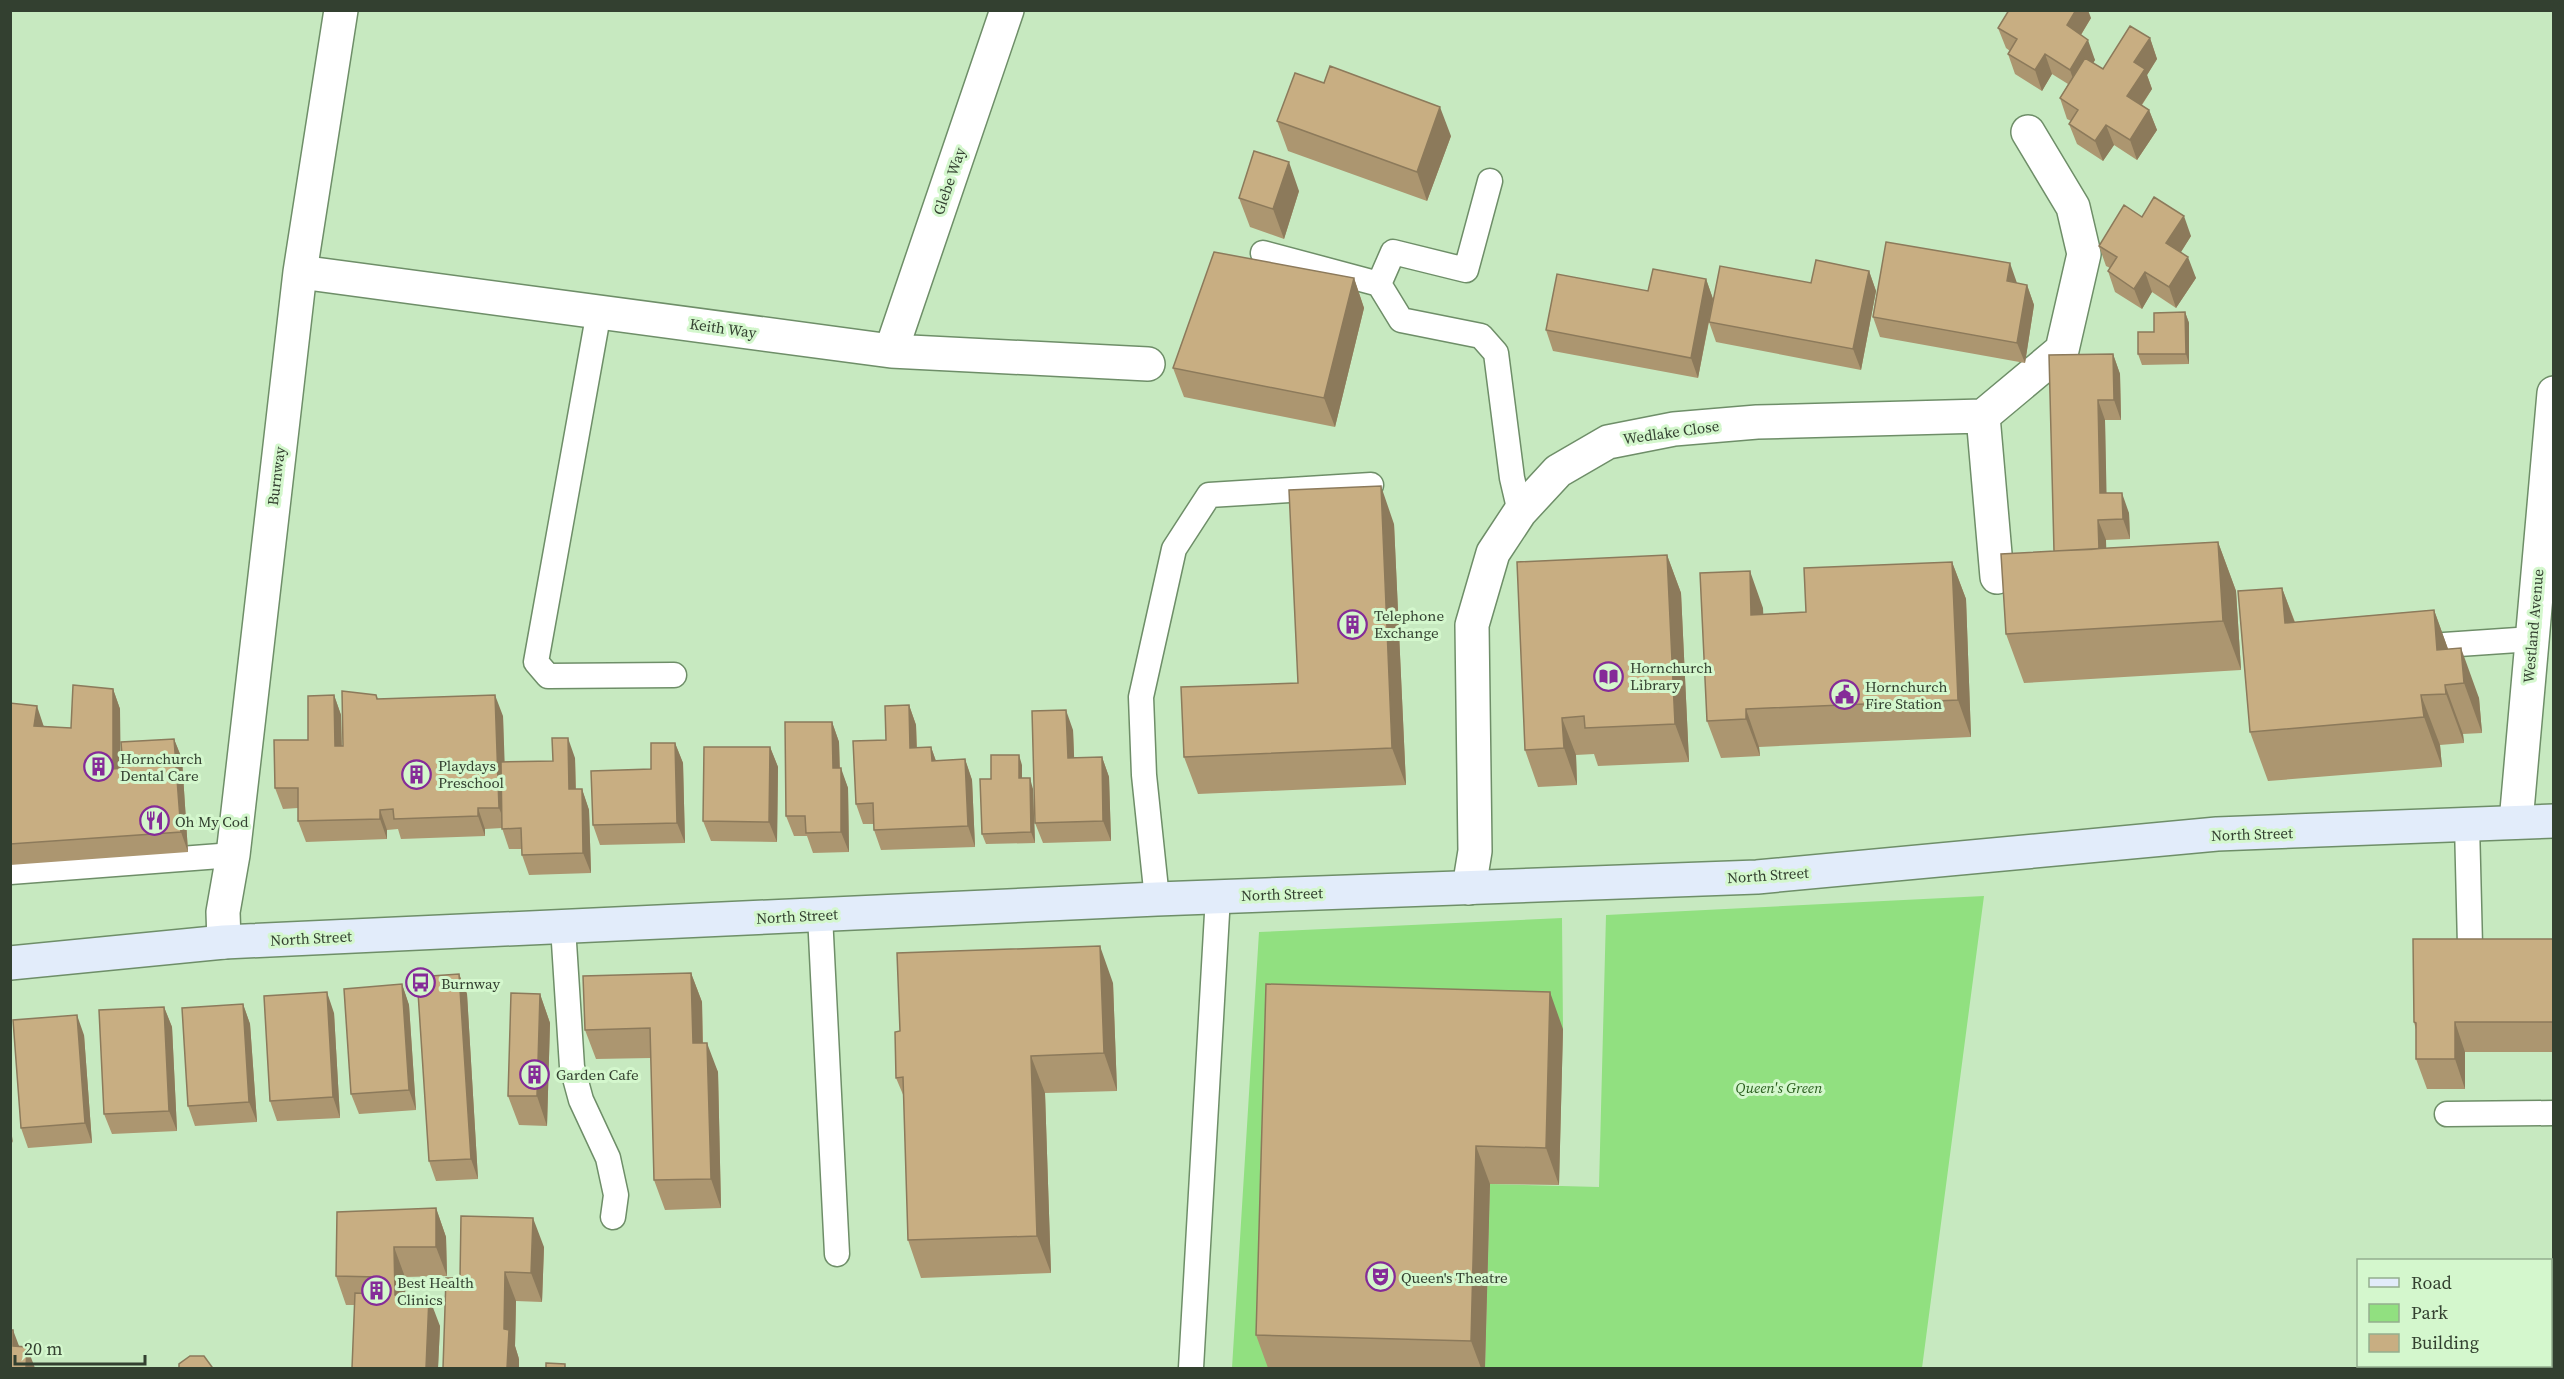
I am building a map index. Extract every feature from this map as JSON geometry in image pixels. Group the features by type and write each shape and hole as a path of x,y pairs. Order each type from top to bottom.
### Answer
{"street":[{"name":"Burnway","path":"224,942 223,912 233,855 300,272 341,10"},
{"name":"Glebe Way","path":"891,351 1007,10"},
{"path":"1997,577 1983,416 2062,350 2084,254 2073,207 2028,132"},
{"name":"Keith Way","path":"300,272 891,351 1148,364"},
{"name":"Westland Avenue","path":"2516,822 2553,393"},
{"name":"Wedlake Close","path":"1469,888 1475,851 1472,625 1493,553 1520,512 1558,471 1608,442 1674,429 1757,422 1983,416"},
{"name":"North Street","path":"10,963 224,942 1218,896 1757,877 2217,834 2553,821"}],"lane":[{"path":"1379,284 1393,252 1466,270 1490,181"},
{"path":"1263,253 1379,284 1401,320 1480,336 1496,353 1512,478 1520,512"},
{"path":"599,311 536,662 548,676 674,675"},
{"path":"1157,899 1144,775 1141,697 1174,549 1209,495 1371,485"},
{"path":"2396,648 2532,639"},
{"path":"2467,824 2470,946"},
{"path":"10,872 233,855"},
{"path":"1191,1368 1218,896"},
{"path":"820,915 837,1254"},
{"path":"563,927 572,1067 580,1100 608,1158 616,1195 613,1216"},
{"path":"2447,1114 2553,1113"}],"green space":[{"name":"Queen's Green","path":"1984,896 1922,1368 1485,1368 1490,1184 1599,1187 1606,915"},
{"path":"1562,918 1563,1029 1280,1021 1270,1368 1232,1368 1259,932"}],"building":[{"path":"2009,10 2076,10 2067,25 2088,40 2070,70 2045,54 2035,70 2008,54 2017,39 1998,28"},
{"path":"2130,26 2150,38 2134,62 2145,69 2127,96 2149,110 2130,140 2106,125 2095,141 2069,124 2078,110 2060,98 2085,58 2103,69"},
{"path":"1330,66 1440,107 1417,172 1277,121 1295,73 1324,83"},
{"path":"1254,151 1289,162 1273,209 1239,198"},
{"path":"2154,197 2184,216 2166,243 2188,257 2169,287 2145,272 2134,289 2108,271 2117,257 2099,246 2124,205 2142,217"},
{"path":"1886,242 2010,263 2007,281 2027,285 2017,343 1873,317"},
{"path":"1214,252 1354,278 1324,398 1173,368"},
{"path":"1816,260 1869,271 1853,349 1709,322 1720,266 1811,283"},
{"path":"1653,269 1706,279 1691,358 1546,330 1557,274 1648,291"},
{"path":"2185,312 2186,354 2138,354 2138,332 2154,332 2154,313"},
{"path":"2113,354 2114,400 2098,400 2100,493 2122,493 2123,519 2098,520 2099,549 2054,551 2049,355"},
{"name":"Telephone Exchange","path":"1381,486 1392,748 1184,757 1181,687 1298,683 1289,490"},
{"path":"2218,542 2223,621 2006,634 2001,554"},
{"name":"Hornchurch Library","path":"1667,555 1675,724 1585,728 1584,716 1562,718 1564,748 1525,750 1517,562"},
{"name":"Hornchurch Fire Station","path":"1952,562 1958,700 1746,709 1746,719 1707,721 1700,573 1750,571 1751,615 1806,612 1804,568"},
{"path":"2282,588 2285,623 2434,610 2437,650 2461,648 2464,683 2445,685 2446,694 2421,695 2424,717 2250,732 2238,591"},
{"path":"73,685 113,689 113,769 123,768 121,742 174,739 181,832 10,844 10,703 37,706 34,726 71,728"},
{"path":"342,691 376,695 377,699 495,695 499,808 478,808 478,816 394,819 393,809 380,810 380,819 298,821 298,788 275,788 274,740 308,740 308,696 334,695 335,746 343,746"},
{"path":"909,705 910,748 931,747 932,761 965,759 968,826 874,830 873,803 856,804 853,741 886,740 885,706"},
{"path":"1066,710 1068,758 1102,757 1103,821 1035,823 1032,711"},
{"path":"785,722 832,722 833,768 841,768 841,832 806,833 805,816 786,816"},
{"path":"552,738 568,738 569,789 582,789 583,853 522,855 521,828 502,829 501,762 553,761"},
{"path":"651,743 675,743 677,823 593,825 591,771 651,769"},
{"path":"704,747 770,747 769,822 703,821"},
{"path":"991,755 1019,755 1019,778 1030,778 1031,832 982,834 980,779 991,779"},
{"path":"2413,939 2553,939 2553,1022 2455,1022 2455,1059 2416,1059"},
{"path":"1100,946 1104,1053 1031,1056 1037,1236 908,1240 903,1077 896,1078 895,1032 900,1031 897,953"},
{"path":"691,973 693,1043 707,1043 711,1179 654,1180 650,1028 585,1030 583,976"},
{"path":"459,974 471,1159 429,1161 417,977"},
{"path":"402,984 409,1090 351,1094 344,989"},
{"name":"Queen's Theatre","path":"1266,984 1550,992 1546,1148 1476,1146 1471,1341 1256,1335"},
{"path":"327,992 333,1097 270,1101 264,996"},
{"path":"511,993 540,994 537,1096 508,1096"},
{"path":"243,1004 249,1102 188,1106 182,1008"},
{"path":"164,1007 169,1111 104,1114 99,1010"},
{"path":"77,1015 85,1123 21,1128 13,1020"},
{"path":"436,1208 436,1247 394,1247 395,1295 429,1297 426,1368 352,1368 355,1293 378,1294 377,1277 336,1276 337,1212"},
{"path":"461,1216 533,1218 531,1273 505,1272 504,1329 509,1330 507,1368 443,1368 446,1278 460,1278"},
{"path":"10,1330 13,1330 13,1346 27,1347 26,1368 10,1368"},
{"path":"190,1356 204,1356 212,1368 179,1368 179,1364"},
{"path":"546,1363 565,1364 565,1368 546,1368"}],"place":[{"name":"Telephone Exchange","path":"1353,624"},
{"name":"Hornchurch Library","path":"1609,676"},
{"name":"Hornchurch Fire Station","path":"1844,695"},
{"name":"Hornchurch Dental Care","path":"99,767"},
{"name":"Playdays Preschool","path":"417,774"},
{"name":"Oh My Cod","path":"154,821"},
{"name":"Burnway","path":"420,983"},
{"name":"Garden Cafe","path":"535,1074"},
{"name":"Queen's Theatre","path":"1380,1277"},
{"name":"Best Health Clinics","path":"376,1291"}]}
